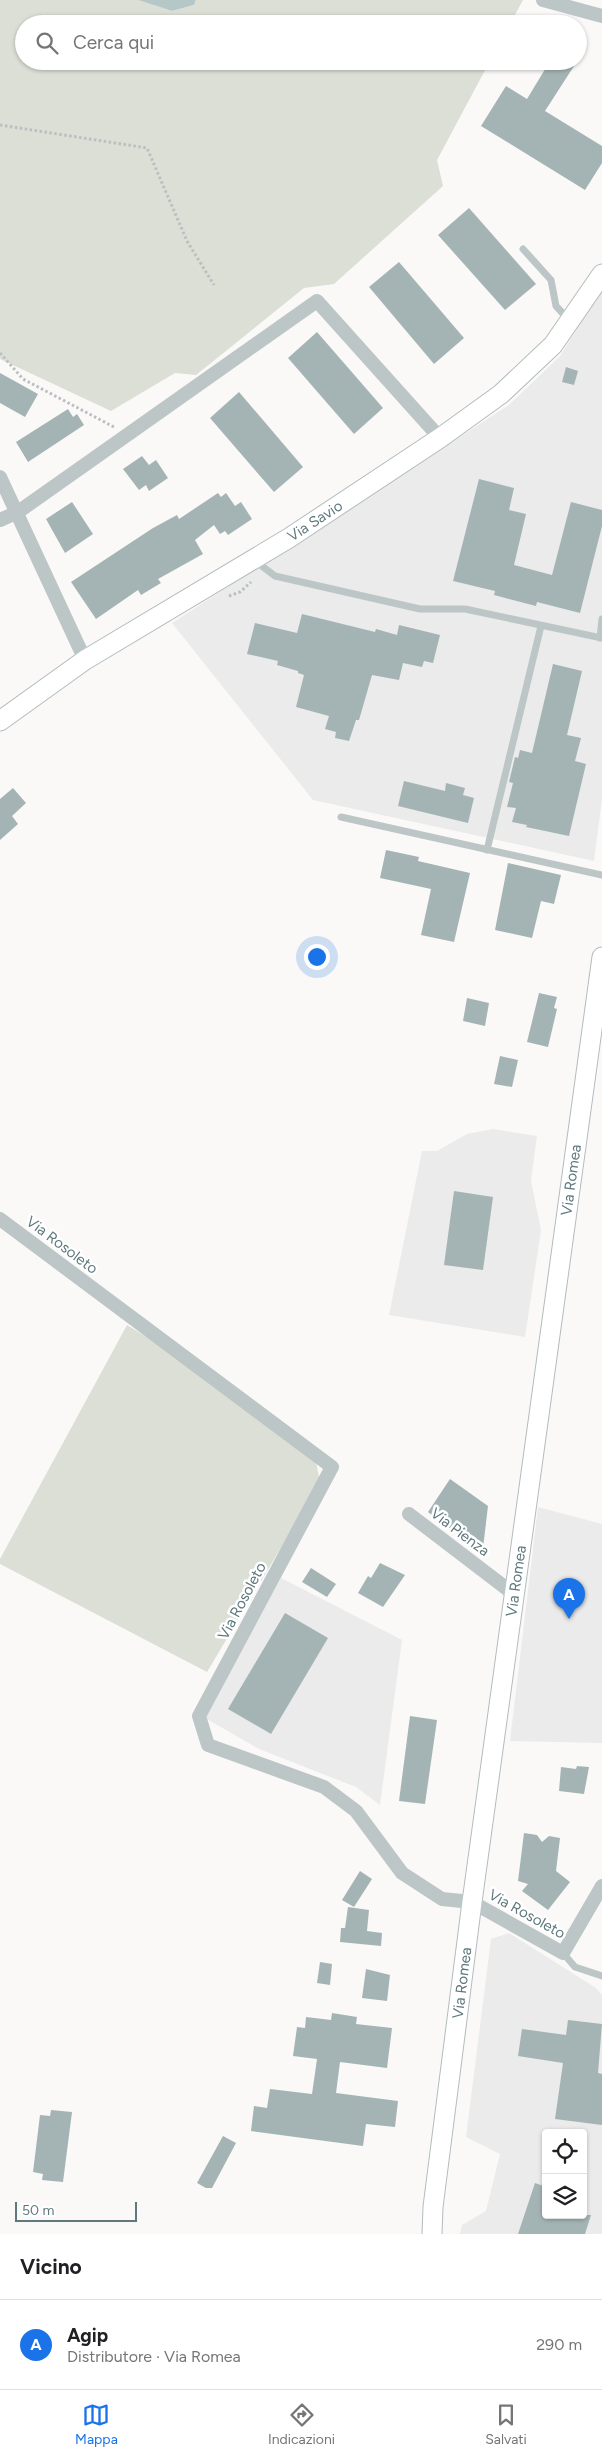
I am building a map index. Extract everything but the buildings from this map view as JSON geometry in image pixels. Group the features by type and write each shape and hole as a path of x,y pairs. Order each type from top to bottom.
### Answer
{"main road":[{"name":"Via Savio","path":"0,721 85,660 254,560 440,438 501,394 553,345 600,278"},
{"name":"Via Romea","path":"432,2234 433,2207 472,1902 602,957"},
{"name":"Via Romea","path":"427,2234 433,2207"}],"street":[{"path":"543,0 602,16"},
{"path":"0,520 18,512 317,301 440,438"},
{"path":"0,477 18,512 85,660"},
{"name":"Via Rosoleto","path":"0,1219 332,1466 199,1716 208,1745 324,1787 356,1810 402,1873 442,1899 472,1902 563,1953 602,1886"},
{"name":"Via Pienza","path":"409,1514 515,1594"}],"lane":[{"path":"523,249 551,280 556,306 570,320"},
{"path":"254,560 275,576 420,610 465,609 601,638 602,620"},
{"path":"487,850 541,626"},
{"path":"341,817 602,875"},
{"name":"Via Rosoleto","path":"563,1953 575,1966 602,1976"}],"path":[{"path":"0,125 147,148 187,241 214,285"},
{"path":"0,353 22,379 128,434"}],"shaded area":[{"path":"0,0 138,0 172,11 194,5 196,0 523,0 515,15 15,15 15,70 485,70 437,160 443,186 334,284 304,288 196,375 175,373 111,411 0,359"},
{"path":"138,0 196,0 194,5 172,11"},
{"path":"602,289 602,799 594,861 313,800 172,623 509,405 560,356"},
{"path":"493,1129 537,1136 531,1181 541,1230 525,1337 389,1315 422,1151 437,1151 467,1134"},
{"path":"127,1325 196,1367 316,1462 320,1482 207,1672 0,1564 0,1559"},
{"path":"538,1507 602,1524 602,1743 510,1741"},
{"path":"281,1578 402,1640 380,1805 356,1787 259,1749 205,1718"},
{"path":"509,1933 596,1988 602,1995 602,2234 460,2234 462,2225 486,2211 500,2154 466,2137 491,1939"}],"place":[{"name":"Agip","path":"569,1619"}]}
